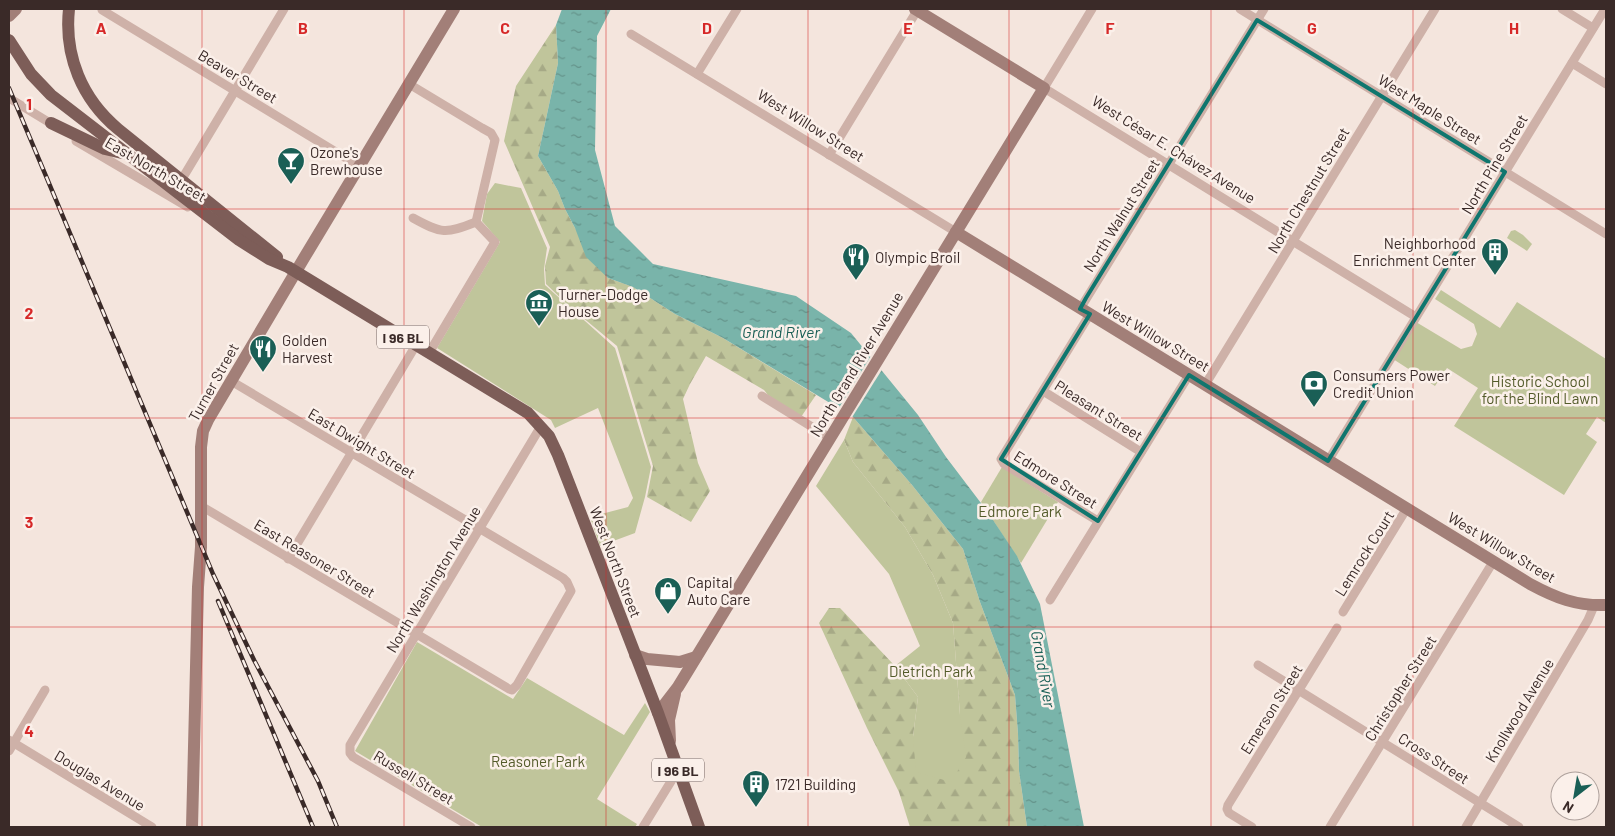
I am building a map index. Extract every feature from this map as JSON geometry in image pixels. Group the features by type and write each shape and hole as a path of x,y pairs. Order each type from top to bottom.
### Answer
{"main road":[{"name":"I 96 BL","path":"69,9 68,32 70,52 80,80 91,100 111,123 179,177"},
{"name":"I 96 BL","path":"9,40 27,69 43,87 211,220"},
{"path":"51,123 105,149 136,154 179,177"},
{"name":"East North Street","path":"179,177 292,270"},
{"name":"East North Street","path":"211,220 253,249 292,270 511,401 528,413 541,426"},
{"name":"West North Street","path":"541,426 549,436 558,455 658,713"},
{"name":"I 96 BL","path":"658,713 699,827"}],"street":[{"path":"9,16 16,9"},
{"path":"174,192 179,177 235,91 284,9"},
{"name":"Turner Street","path":"192,827 198,587 201,552 201,447 203,431 292,270 359,166 454,9"},
{"path":"697,74 737,9"},
{"path":"829,155 917,9"},
{"name":"West César E. Chávez Avenue","path":"917,9 1416,317"},
{"path":"1044,88 1092,9"},
{"name":"West Maple Street","path":"1240,9 1606,234"},
{"name":"North Walnut Street","path":"1001,459 1043,391 1168,165 1264,9"},
{"name":"North Chestnut Street","path":"1205,385 1435,9"},
{"path":"1562,9 1593,28"},
{"name":"North Pine Street","path":"1328,461 1605,9"},
{"name":"Beaver Street","path":"102,10 359,166"},
{"name":"West Willow Street","path":"631,34 1530,584 1560,599 1573,603 1600,606"},
{"path":"1572,63 1606,84"},
{"path":"409,84 491,133 495,140 476,222"},
{"name":"North Grand River Avenue","path":"658,713 678,687 696,658 1044,88"},
{"name":"East North Street","path":"9,98 51,123 73,139 211,220"},
{"path":"413,218 434,230 445,231 456,230 476,222"},
{"path":"429,353 495,242 476,222"},
{"path":"288,559 416,345"},
{"path":"1050,600 1189,375"},
{"name":"East Dwight Street","path":"231,381 563,578 570,587 569,596 517,685 512,690"},
{"name":"Pleasant Street","path":"1043,391 1141,452"},
{"path":"762,396 832,433"},
{"name":"North Washington Avenue","path":"350,746 541,426"},
{"name":"Edmore Street","path":"1001,459 1004,464 1098,521"},
{"name":"East Reasoner Street","path":"201,506 512,690"},
{"name":"Lemrock Court","path":"1343,612 1407,508"},
{"name":"Christopher Street","path":"1330,827 1493,562"},
{"name":"Knollwood Avenue","path":"1466,827 1588,620 1600,606"},
{"name":"Emerson Street","path":"1252,827 1230,814 1227,809 1228,804 1337,628"},
{"path":"635,655 647,659 680,662 696,658"},
{"name":"Cross Street","path":"1258,665 1479,804 1519,827"},
{"path":"670,747 669,720 678,687"},
{"path":"9,751 11,741 45,690"},
{"name":"Douglas Avenue","path":"11,741 152,827"},
{"name":"Russell Street","path":"350,746 350,753 353,757 471,827"},
{"path":"643,827 678,770"}],"highlighted area":[{"path":"1257,20 1505,172 1328,461 1189,375 1098,521 1001,459 1090,314 1080,309 1086,298"}],"green space":[{"path":"556,25 558,63 538,156 558,191 575,228 608,278 633,287 675,314 723,338 816,395 801,417 768,395 764,390 706,356 683,399 698,463 710,491 691,522 647,497 653,466 617,346 570,307 546,284 545,266 550,247 504,141 516,86"},
{"path":"495,183 521,188 547,248 544,269 545,285 615,348 651,467 635,533 600,546 590,517 628,507 633,498 598,408 555,428 551,420 437,348 500,242 482,221 487,194"},
{"path":"1515,230 1532,244 1527,251 1507,238 1511,231"},
{"name":"Historic School for the Blind Lawn","path":"1441,290 1500,328 1517,302 1606,359 1606,423 1597,417 1586,434 1597,442 1564,495 1454,426 1478,388 1447,368 1435,386 1393,359 1416,322 1461,349 1472,346 1477,334 1474,324 1435,299"},
{"path":"853,417 912,485 963,549 980,602 1015,695 1019,771 1027,827 910,827 899,792 867,728 819,623 829,608 840,608 895,666 918,697 913,737 960,715 953,623 933,575 905,527 853,462 844,440"},
{"name":"Dietrich Park","path":"844,440 853,462 905,527 933,575 953,623 960,715 966,757 951,782 916,772 913,737 918,697 895,666 920,646 889,574 816,486"},
{"name":"Edmore Park","path":"1002,467 1058,502 1021,563 981,502"},
{"name":"Reasoner Park","path":"417,642 513,699 527,678 624,735 645,703 650,712 597,799 637,824 635,827 482,827 355,751"}],"water":[{"name":"Grand River","path":"562,9 611,9 597,36 595,150 615,226 653,264 796,296 851,333 918,415 1017,556 1040,604 1084,827 1027,827 1019,771 1015,695 980,602 963,549 912,485 853,417 723,338 675,314 633,287 608,278 586,257 558,191 538,156 558,63 556,25"}],"pier":[{"path":"872,354 883,368 851,419 837,411"}],"railway":[{"path":"9,88 213,574 254,660 318,781 337,827"},
{"path":"218,601 313,827"}],"place":[{"name":"Ozone's Brewhouse","path":"291,185"},
{"name":"Neighborhood Enrichment Center","path":"1495,276"},
{"name":"Olympic Broil","path":"856,281"},
{"name":"Turner-Dodge House","path":"539,327"},
{"name":"Golden Harvest","path":"263,373"},
{"name":"Consumers Power Credit Union","path":"1314,408"},
{"name":"Capital Auto Care","path":"668,615"},
{"name":"1721 Building","path":"756,808"}]}
